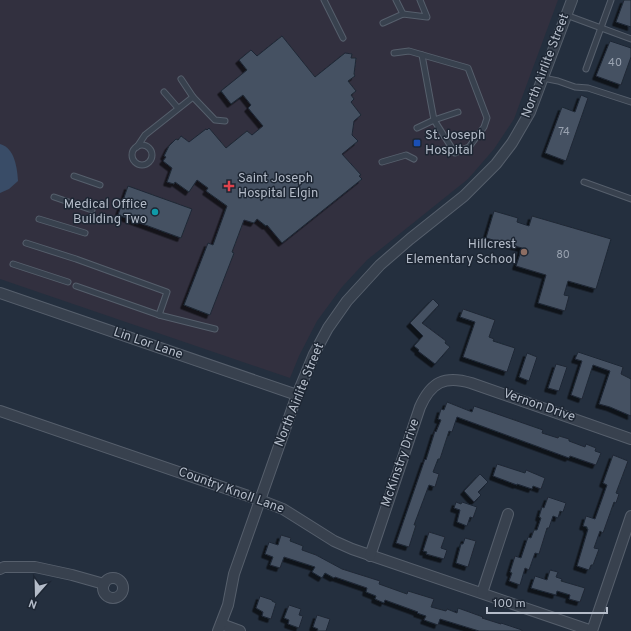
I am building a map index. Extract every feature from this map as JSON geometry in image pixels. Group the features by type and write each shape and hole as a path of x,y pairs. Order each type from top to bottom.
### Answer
{"street":[{"name":"North Airlite Street","path":"219,628 228,605 234,574 297,395 314,354 328,328 347,301 380,265 464,196 496,164 512,144 530,112 572,0"},
{"name":"Lin Lor Lane","path":"0,293 297,395"},
{"name":"Vernon Drive","path":"446,380 458,380 471,383 631,439"},
{"name":"McKinstry Drive","path":"370,556 422,402 434,385 446,380"},
{"name":"Country Knoll Lane","path":"0,411 260,500 283,509 334,541 370,556 592,631"},
{"path":"482,593 508,514"},
{"path":"592,631 629,532 631,516"},
{"path":"0,569 4,567 35,567 72,574 104,584"},
{"path":"219,628 240,631"}],"lane":[{"path":"324,0 343,38"},
{"path":"396,0 403,14"},
{"path":"383,23 403,14 427,18 420,0"},
{"path":"586,69 611,0"},
{"path":"566,15 631,39"},
{"path":"394,53 409,51 468,68 487,118 484,127 469,147 455,153 434,120 422,55"},
{"path":"543,78 575,87 588,88 631,102"},
{"path":"181,80 192,97 215,120 225,121"},
{"path":"164,92 178,108"},
{"path":"136,147 143,146 151,152 151,159 147,164 140,165 134,162 132,152 145,135 192,97"},
{"path":"417,128 434,120 458,112"},
{"path":"382,162 406,155 414,159"},
{"path":"74,176 100,185"},
{"path":"584,182 631,199"},
{"path":"54,197 92,210"},
{"path":"39,219 85,233"},
{"path":"26,243 76,259 167,292 159,315"},
{"path":"13,264 68,282"},
{"path":"76,286 159,315 215,329"}],"shaded area":[{"name":"Saint Joseph Hospital Elgin","path":"0,0 558,0 514,119 494,149 468,179 367,260 342,287 317,321 299,356 290,378 0,279"}],"water":[{"path":"0,144 5,146 12,154 16,165 18,181 9,189 0,193"}],"building":[{"path":"624,0 631,0 631,27 616,22"},
{"path":"282,36 315,77 345,53 352,54 351,58 356,58 355,76 348,81 356,91 351,95 354,99 351,102 361,115 354,121 352,135 358,141 342,154 361,175 359,176 362,179 282,243 267,225 266,226 257,219 254,223 244,220 232,252 234,253 210,315 184,305 208,243 213,245 227,206 206,191 208,188 197,180 189,192 175,182 174,184 167,182 172,168 163,161 166,157 164,156 169,146 181,136 189,142 209,128 226,148 247,131 252,135 263,126 248,108 251,105 243,95 231,104 221,91 247,70 239,60 251,50 257,56"},
{"path":"610,41 631,48 631,57 621,85 596,76"},
{"path":"581,95 588,98 566,161 545,153 562,107 575,112"},
{"name":"Medical Office Building Two","path":"128,186 192,209 181,238 118,215"},
{"path":"494,211 518,218 517,222 529,226 532,216 611,239 596,289 568,281 564,295 569,296 565,311 538,303 546,275 516,266 522,248 486,238"},
{"path":"433,299 439,305 422,323 446,341 445,343 450,347 435,364 414,346 423,336 410,323"},
{"path":"463,309 495,320 489,337 494,339 493,341 515,348 507,372 463,357 475,322 460,317"},
{"path":"578,352 623,367 621,374 631,379 631,416 599,404 610,371 593,365 582,399 571,395 582,361 575,359"},
{"path":"527,353 537,357 529,381 519,377"},
{"path":"556,364 567,367 559,391 548,388"},
{"path":"447,402 472,412 474,406 543,430 542,433 558,438 559,436 569,439 569,441 585,447 586,444 596,448 595,451 601,453 596,465 570,456 569,458 457,417 452,432 449,431 440,459 438,459 433,472 439,474 435,487 429,485 414,525 416,525 409,547 396,543 435,431 436,432 441,420 438,419 441,409 444,410"},
{"path":"613,455 628,461 616,493 619,494 616,503 614,502 603,533 600,531 594,548 599,549 593,565 591,565 589,570 577,566 588,529 587,527 583,526 586,516 595,519 607,485 603,483"},
{"path":"497,464 525,473 526,470 545,478 541,489 533,486 532,489 517,485 493,476"},
{"path":"480,474 488,482 478,492 481,495 474,502 464,491"},
{"path":"548,497 566,503 563,512 560,511 558,518 553,516 549,528 547,528 539,554 535,553 529,570 525,568 520,585 509,581 515,556 521,558 528,537 531,538 534,530 537,530 541,518 539,517 542,507 544,508"},
{"path":"456,502 461,504 462,502 477,507 473,518 470,517 467,526 457,522 460,510 454,508"},
{"path":"429,532 445,537 441,548 447,550 444,559 426,554 427,552 423,551"},
{"path":"281,535 291,538 290,541 303,546 302,550 316,555 342,569 380,581 379,584 407,594 408,591 434,599 431,607 446,611 447,609 457,613 458,608 483,617 482,618 522,631 479,631 440,619 438,625 424,620 426,616 417,613 418,612 385,600 384,603 375,599 376,596 366,592 367,588 335,577 334,578 325,573 322,578 312,572 315,567 284,557 280,568 270,565 273,557 265,554 269,542 278,545"},
{"path":"465,538 476,541 468,567 456,563 461,544 463,544"},
{"path":"550,570 558,572 556,577 562,579 561,581 585,588 580,602 569,599 570,595 557,591 556,595 531,588 535,576 547,580"},
{"path":"260,596 276,603 271,619 262,616 263,612 256,608"},
{"path":"289,605 301,609 299,615 303,616 299,628 288,624 289,620 284,618"},
{"path":"317,615 330,619 326,631 317,631 318,629 313,627"}],"place":[{"name":"St. Joseph Hospital","path":"417,143"},
{"name":"Saint Joseph Hospital Elgin","path":"229,186"},
{"name":"Medical Office Building Two","path":"155,212"},
{"name":"Hillcrest Elementary School","path":"524,252"}]}
